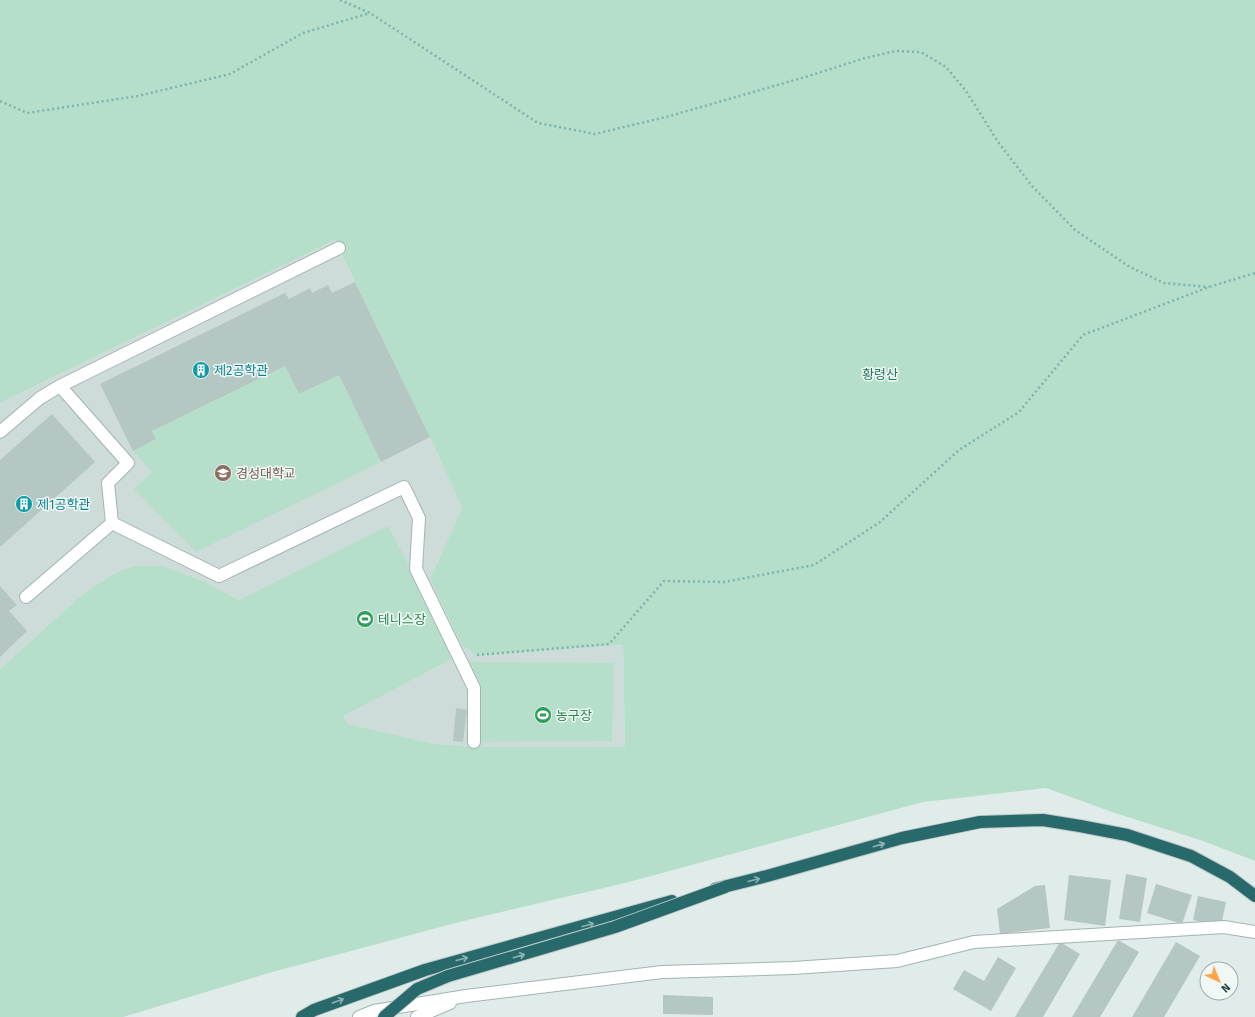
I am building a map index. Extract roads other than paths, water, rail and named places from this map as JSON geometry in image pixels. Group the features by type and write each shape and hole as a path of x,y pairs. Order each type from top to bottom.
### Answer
{"highway":[{"path":"302,1017 314,1010 425,970 902,838 980,822 1043,820 1127,835 1191,856 1230,878 1255,896"},
{"path":"384,1017 417,989 448,976 615,927 725,887"}],"lane":[{"path":"0,432 40,398 60,386 339,248"},
{"path":"60,386 128,463 108,483 112,523"},
{"path":"112,523 219,576 404,487 419,518 416,569 474,688 474,742"},
{"path":"26,597 112,523"},
{"path":"359,1017 374,1011 466,996 662,972 793,968 897,961 974,942 1224,926 1255,932"},
{"path":"417,1017 466,996"}],"place":[{"name":"제2공학관","path":"201,370"},
{"name":"경성대학교","path":"223,473"},
{"name":"제1공학관","path":"24,504"},
{"name":"테니스장","path":"365,619"},
{"name":"농구장","path":"543,715"}],"park label":[{"name":"황령산","path":"880,374"}]}
